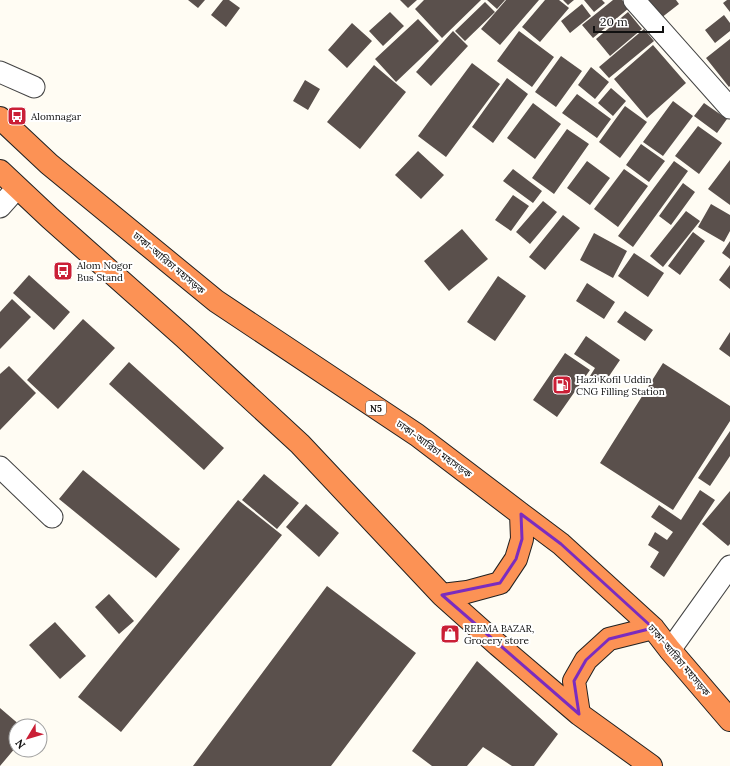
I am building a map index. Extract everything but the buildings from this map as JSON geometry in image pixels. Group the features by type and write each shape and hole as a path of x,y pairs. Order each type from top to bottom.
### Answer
{"highway":[{"name":"ঢাকা-আরিচা মহাসড়ক","path":"0,118 49,164 216,302 417,435 562,544 654,628 670,650 730,720"},
{"path":"0,171 300,444 442,595 579,714 651,766"},
{"path":"442,595 467,592 500,583 516,559 522,539 521,514"},
{"path":"579,714 574,681 586,660 609,639 654,628"}],"street":[{"path":"634,0 730,108"},
{"path":"0,72 34,87"},
{"path":"0,207 17,188"},
{"path":"0,468 52,517"},
{"path":"670,650 730,566"}],"highlighted area":[{"path":"521,514 561,544 653,628 609,639 586,660 574,681 579,714 442,595 500,583 516,559 522,539"}],"place":[{"name":"Alomnagar","path":"17,116"},
{"name":"Alom Nogor Bus Stand","path":"63,271"},
{"name":"Hazi Kofil Uddin CNG Filling Station","path":"562,385"},
{"name":"REEMA BAZAR, Grocery store","path":"450,634"}]}
